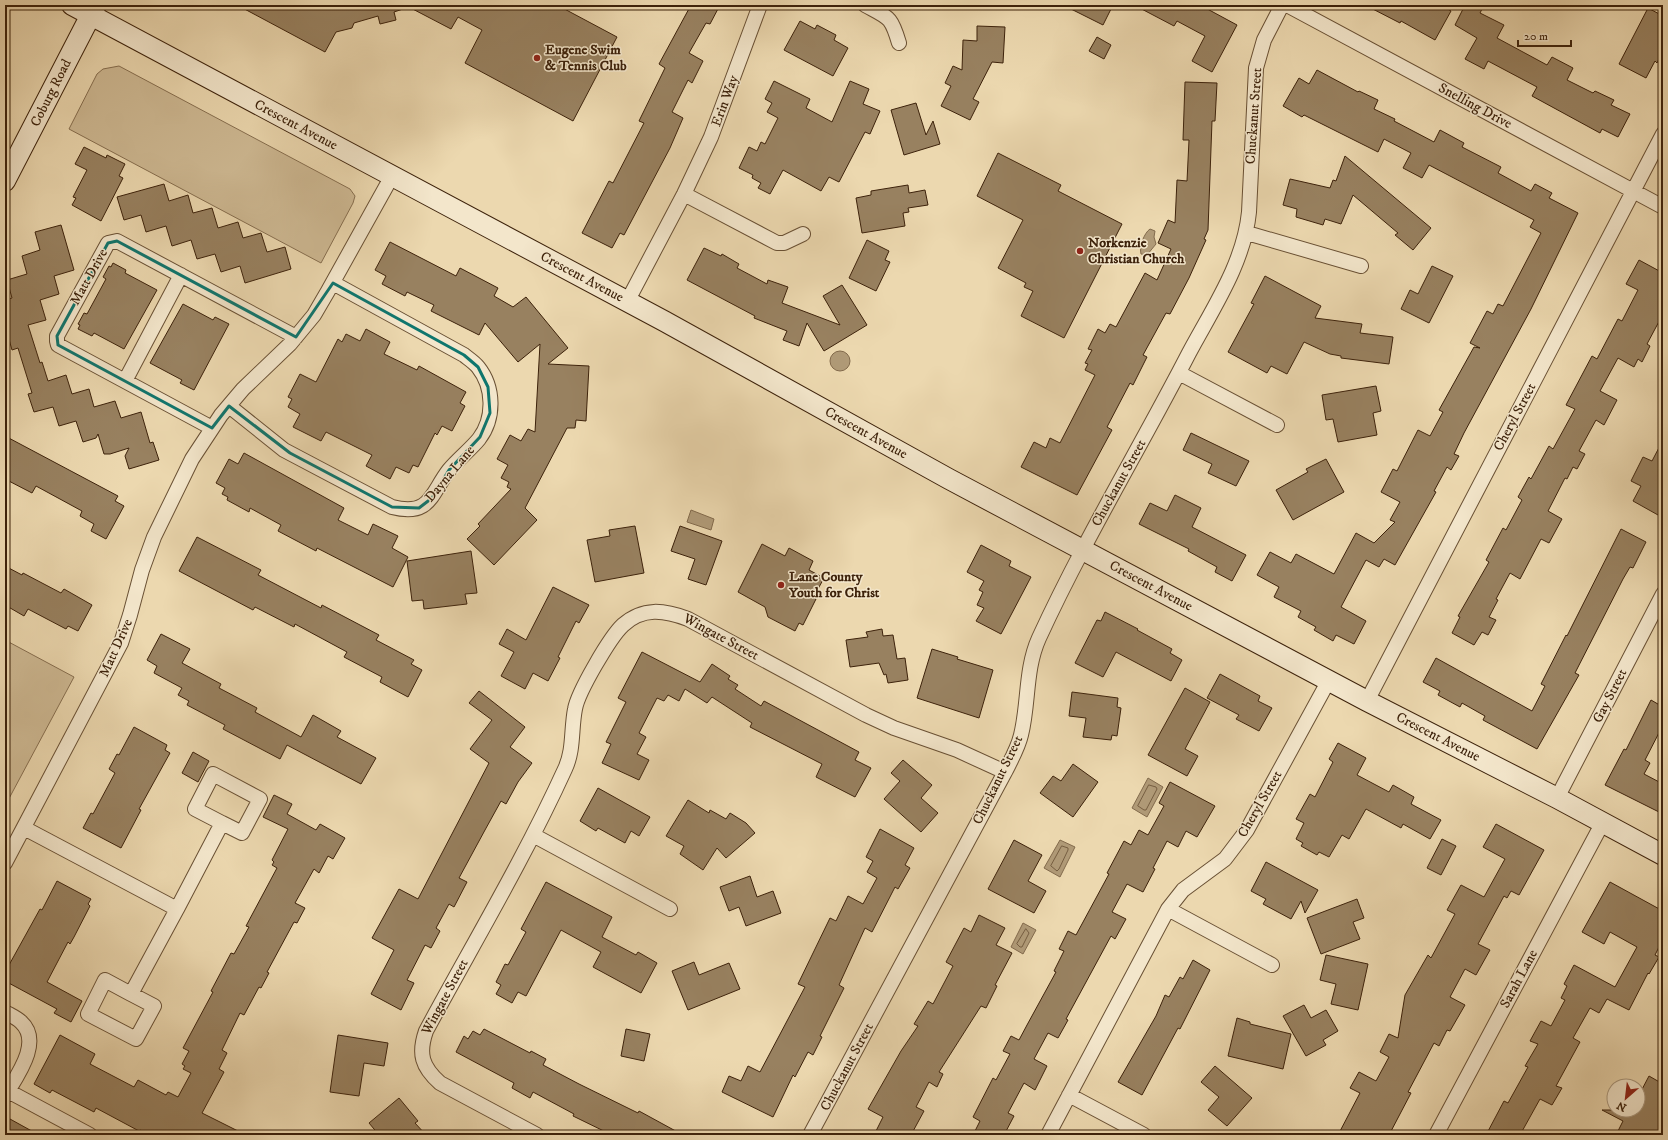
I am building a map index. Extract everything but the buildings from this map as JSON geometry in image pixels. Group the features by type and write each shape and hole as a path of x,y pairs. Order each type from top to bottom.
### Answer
{"street":[{"name":"Crescent Avenue","path":"72,5 94,10 392,176 627,302 949,479 1367,701 1557,798 1663,855"},
{"name":"Erin Way","path":"627,302 684,194 718,121 748,34 760,5"},
{"path":"865,5 887,17 892,22 899,43"},
{"name":"Chuckanut Street","path":"810,1135 1005,772 1021,736 1029,672 1034,650 1083,550 1235,266 1246,233 1249,212 1256,68 1264,40 1282,5"},
{"name":"Snelling Drive","path":"1287,5 1663,207"},
{"name":"Coburg Road","path":"5,181 94,10"},
{"name":"Cheryl Street","path":"1367,701 1663,134"},
{"name":"Matt Drive","path":"5,863 118,650 125,632 142,570 155,532 192,458 229,406 296,337 318,309 392,176"},
{"path":"684,194 777,242 784,243 803,234"},
{"path":"1246,233 1360,266"},
{"name":"Matt Drive","path":"212,428 62,348 57,341 57,336 108,243 117,241 296,337"},
{"path":"125,381 181,275"},
{"name":"Dayna Lane","path":"229,406 284,450 392,508 402,510 419,508 432,498 449,470 476,443 484,430 491,404 488,386 478,367 464,355 333,283"},
{"path":"1179,373 1277,425"},
{"name":"Gay Street","path":"1557,798 1663,594"},
{"name":"Wingate Street","path":"537,1135 440,1083 431,1075 425,1065 422,1056 422,1045 426,1031 533,835 569,759 574,710 579,696 609,642 623,625 633,618 652,612 664,612 688,619 866,716 894,728 957,750 1005,772"},
{"name":"Cheryl Street","path":"1048,1135 1168,909 1183,890 1225,859 1247,830 1329,680"},
{"path":"213,774 260,799 242,833 222,823 195,809 213,774"},
{"name":"Sarah Lane","path":"1436,1135 1603,822"},
{"path":"132,994 222,823"},
{"path":"24,828 176,909"},
{"path":"533,835 670,909"},
{"path":"1168,909 1272,965"},
{"path":"105,980 132,994 154,1006 136,1039 88,1014 105,980"},
{"path":"5,1012 21,1022 30,1038 27,1056 6,1094 90,1135"},
{"path":"1069,1095 1144,1135"}],"highlighted area":[{"path":"117,241 296,337 333,283 464,355 478,367 488,387 490,413 480,437 449,470 432,498 419,508 392,507 290,453 229,406 212,428 58,345 57,336 108,243"}],"shaded area":[{"path":"119,66 350,189 355,196 353,203 321,263 69,129 97,74 103,69"},
{"path":"5,640 74,677 5,806"}],"water":[{"path":"1150,229 1155,231 1154,237 1156,244 1147,255 1141,254 1142,240"},
{"path":"840,351 847,354 850,361 847,368 840,371 833,368 830,361 833,354"},
{"path":"691,510 714,519 711,530 687,522"},
{"path":"1148,778 1163,787 1147,817 1132,808"},
{"path":"1060,840 1075,847 1060,877 1044,868"},
{"path":"1023,923 1036,930 1023,954 1011,947"}],"place":[{"name":"Eugene Swim & Tennis Club","path":"537,58"},
{"name":"Norkenzie Christian Church","path":"1080,251"},
{"name":"Lane County Youth for Christ","path":"781,585"}]}
